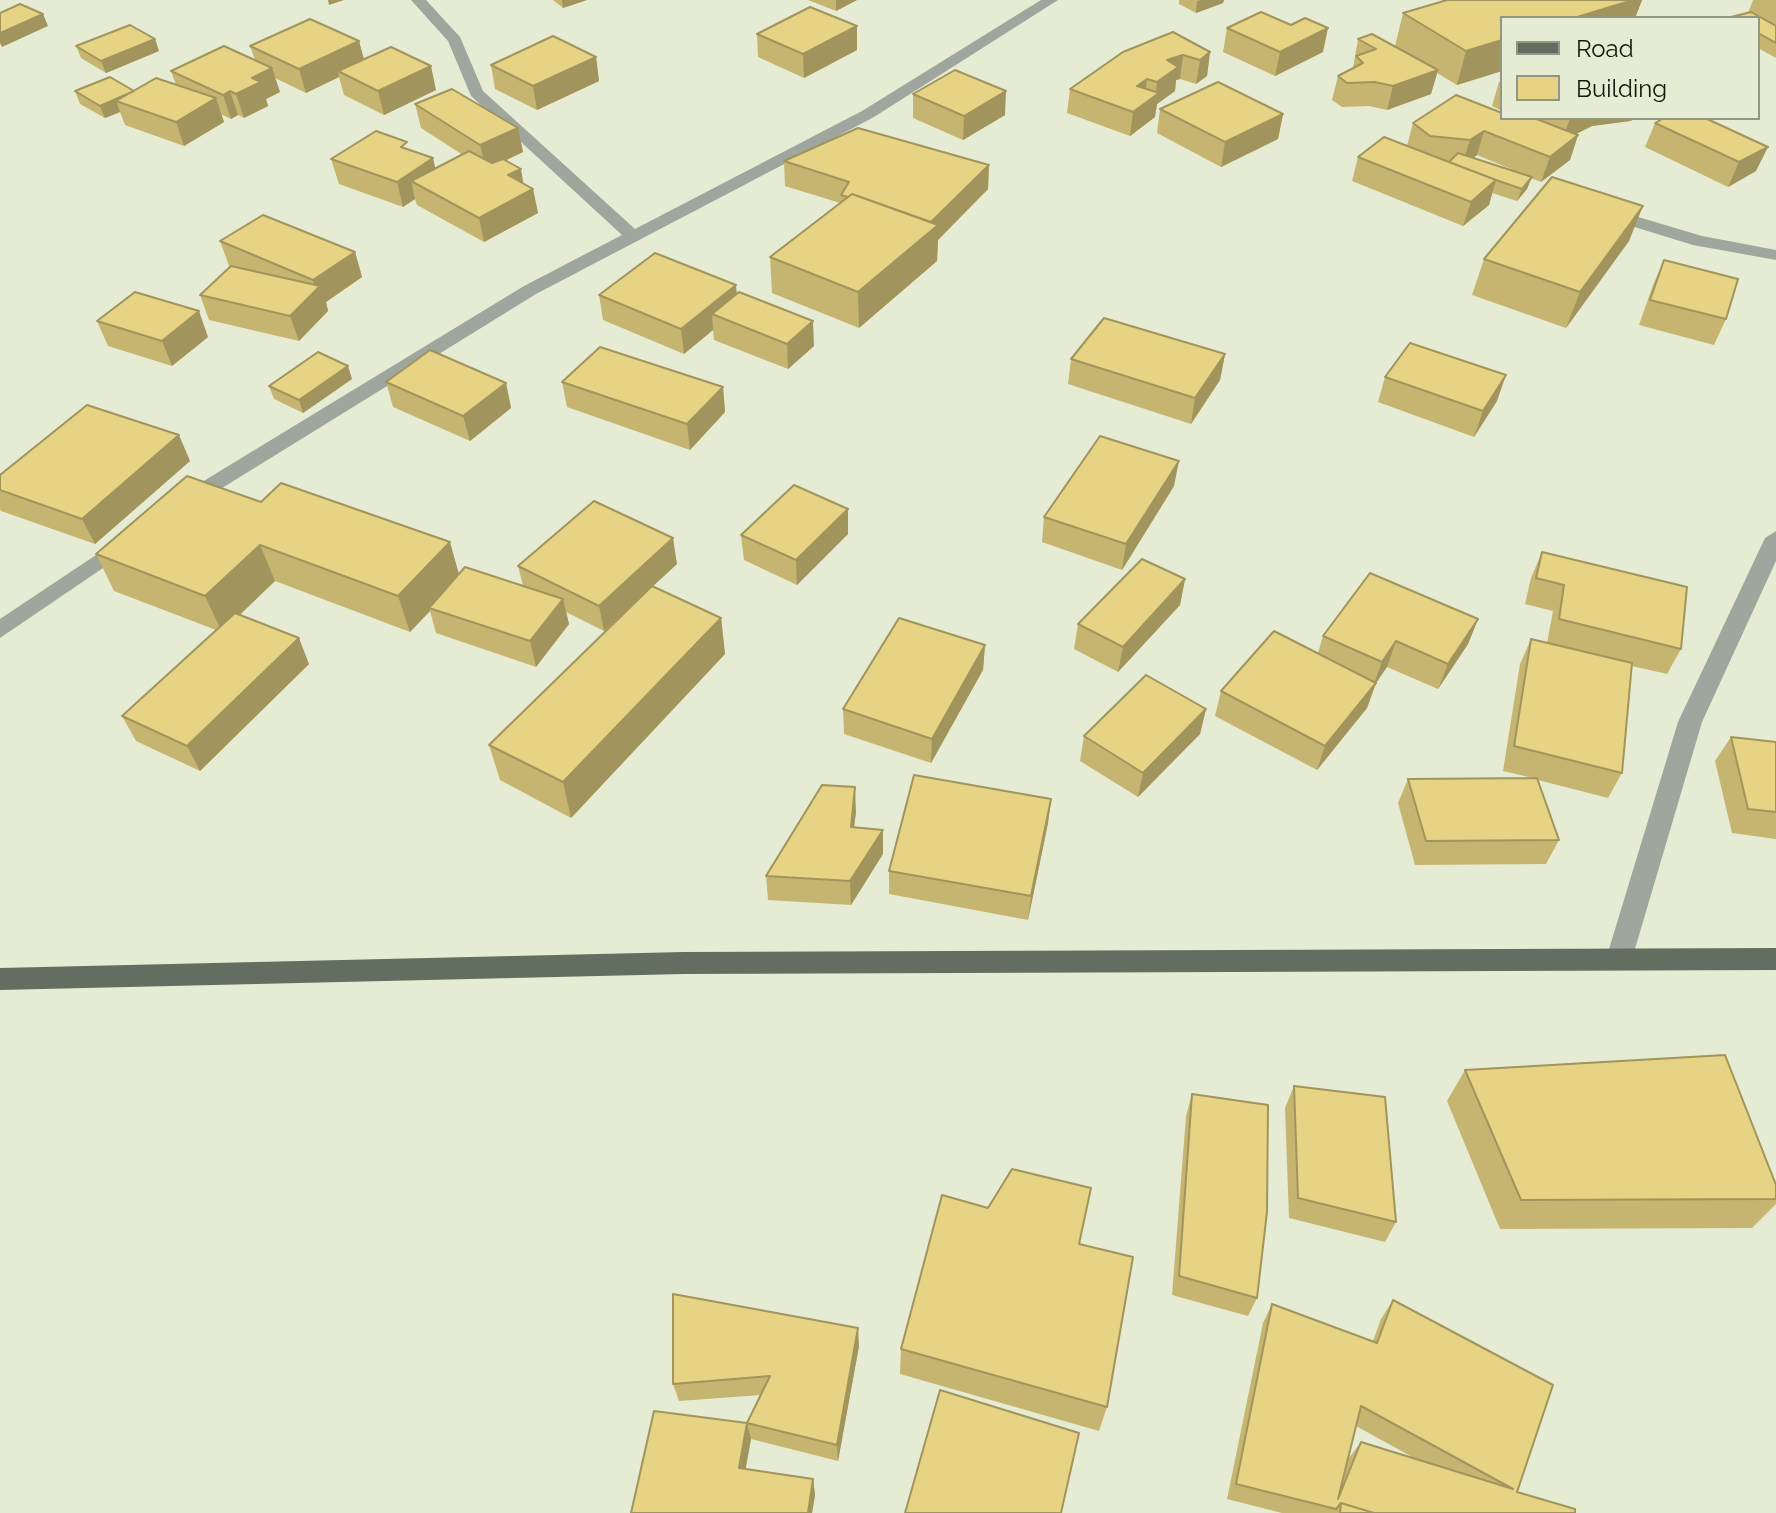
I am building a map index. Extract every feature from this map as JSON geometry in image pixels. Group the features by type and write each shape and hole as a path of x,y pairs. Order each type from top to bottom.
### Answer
{"main road":[{"path":"0,979 684,963 1776,959"}],"street":[{"path":"418,0 455,40 476,93 633,236"},
{"path":"175,509 225,474 530,290 868,114 1051,0"},
{"path":"1606,213 1699,241 1776,255"},
{"path":"0,630 138,535"},
{"path":"1619,959 1690,722 1776,538"}],"building":[{"path":"1447,0 1633,0 1581,16 1500,16 1500,41 1466,51 1403,13"},
{"path":"20,4 43,14 0,33 0,13"},
{"path":"810,7 857,26 803,54 757,34"},
{"path":"1261,12 1291,25 1305,18 1328,28 1280,52 1227,28"},
{"path":"1751,12 1758,16 1735,16"},
{"path":"1760,17 1776,26 1776,43 1760,34"},
{"path":"310,19 359,41 299,69 250,46"},
{"path":"130,25 155,39 101,61 76,46"},
{"path":"1173,32 1210,52 1200,60 1183,55 1167,60 1178,67 1157,82 1147,79 1137,86 1159,93 1133,112 1070,89 1123,52"},
{"path":"1372,34 1438,70 1393,86 1375,82 1347,83 1338,76 1363,63 1356,56 1376,49 1358,39"},
{"path":"553,36 596,57 533,86 491,65"},
{"path":"224,46 272,68 252,78 261,82 236,94 230,91 223,95 171,71"},
{"path":"391,47 431,66 378,91 338,71"},
{"path":"955,70 1006,91 964,116 913,94"},
{"path":"110,77 134,91 100,106 75,91"},
{"path":"156,78 216,98 176,122 116,101"},
{"path":"1218,82 1283,114 1225,142 1160,109"},
{"path":"452,89 518,128 480,145 415,104"},
{"path":"1456,95 1500,112 1500,120 1539,120 1578,135 1550,157 1484,131 1470,140 1430,136 1413,123"},
{"path":"1660,120 1709,120 1768,147 1739,162 1655,123"},
{"path":"858,128 989,165 931,222 852,194 848,197 841,195 849,182 784,161"},
{"path":"376,131 407,142 401,147 433,158 397,182 331,159"},
{"path":"1384,137 1496,180 1471,202 1358,157"},
{"path":"469,151 492,163 503,159 521,169 508,175 533,189 479,218 411,181"},
{"path":"1458,153 1532,177 1522,189 1449,162"},
{"path":"1552,177 1643,206 1580,292 1484,259"},
{"path":"852,194 938,225 858,292 770,257"},
{"path":"263,215 355,252 313,280 220,241"},
{"path":"655,253 736,285 681,329 599,295"},
{"path":"1664,260 1738,279 1726,319 1650,300"},
{"path":"231,266 320,286 290,316 200,295"},
{"path":"135,292 199,311 162,341 97,321"},
{"path":"739,292 813,321 787,344 712,314"},
{"path":"1104,318 1225,354 1195,398 1071,359"},
{"path":"1410,343 1506,375 1483,411 1385,377"},
{"path":"600,347 723,387 687,424 562,382"},
{"path":"430,350 506,383 463,416 386,382"},
{"path":"318,352 348,366 299,400 269,386"},
{"path":"87,405 179,435 82,519 0,490 0,475"},
{"path":"1100,436 1179,461 1126,544 1044,517"},
{"path":"187,476 261,502 281,483 450,542 398,596 260,545 205,596 96,554"},
{"path":"794,485 848,509 796,560 741,535"},
{"path":"594,501 673,538 599,606 518,566"},
{"path":"1542,552 1687,587 1681,649 1559,619 1564,585 1536,578"},
{"path":"1142,559 1185,579 1123,647 1078,624"},
{"path":"465,567 563,599 530,641 429,608"},
{"path":"1370,573 1478,619 1448,664 1396,641 1382,662 1323,636"},
{"path":"652,586 721,618 563,782 489,745"},
{"path":"235,613 299,638 187,746 122,716"},
{"path":"899,618 985,645 932,739 843,709"},
{"path":"1274,631 1376,683 1325,746 1221,691"},
{"path":"1531,639 1632,663 1622,773 1514,746"},
{"path":"1146,675 1206,709 1143,773 1084,736"},
{"path":"1731,737 1776,742 1776,812 1748,809"},
{"path":"914,775 1051,799 1031,896 889,871"},
{"path":"1537,778 1559,840 1426,841 1408,779"},
{"path":"822,785 855,787 851,827 883,830 850,881 766,876"},
{"path":"1725,1055 1776,1185 1776,1199 1521,1200 1465,1070"},
{"path":"1294,1086 1385,1097 1396,1222 1298,1198"},
{"path":"1192,1094 1268,1105 1267,1212 1257,1298 1179,1276"},
{"path":"1012,1169 1091,1188 1079,1244 1133,1257 1107,1407 901,1349 942,1195 988,1208"},
{"path":"673,1294 858,1328 837,1445 747,1423 770,1376 673,1384"},
{"path":"1393,1300 1553,1385 1517,1492 1575,1509 1575,1513 1374,1513 1341,1503 1336,1509 1236,1484 1272,1304 1377,1343","holes":["1361,1406 1513,1489 1361,1442 1338,1499"]},
{"path":"940,1390 1079,1433 1061,1513 905,1513"},
{"path":"654,1411 747,1423 739,1468 813,1479 808,1513 631,1513"},
{"path":"1341,1503 1374,1513 1340,1513"}]}
